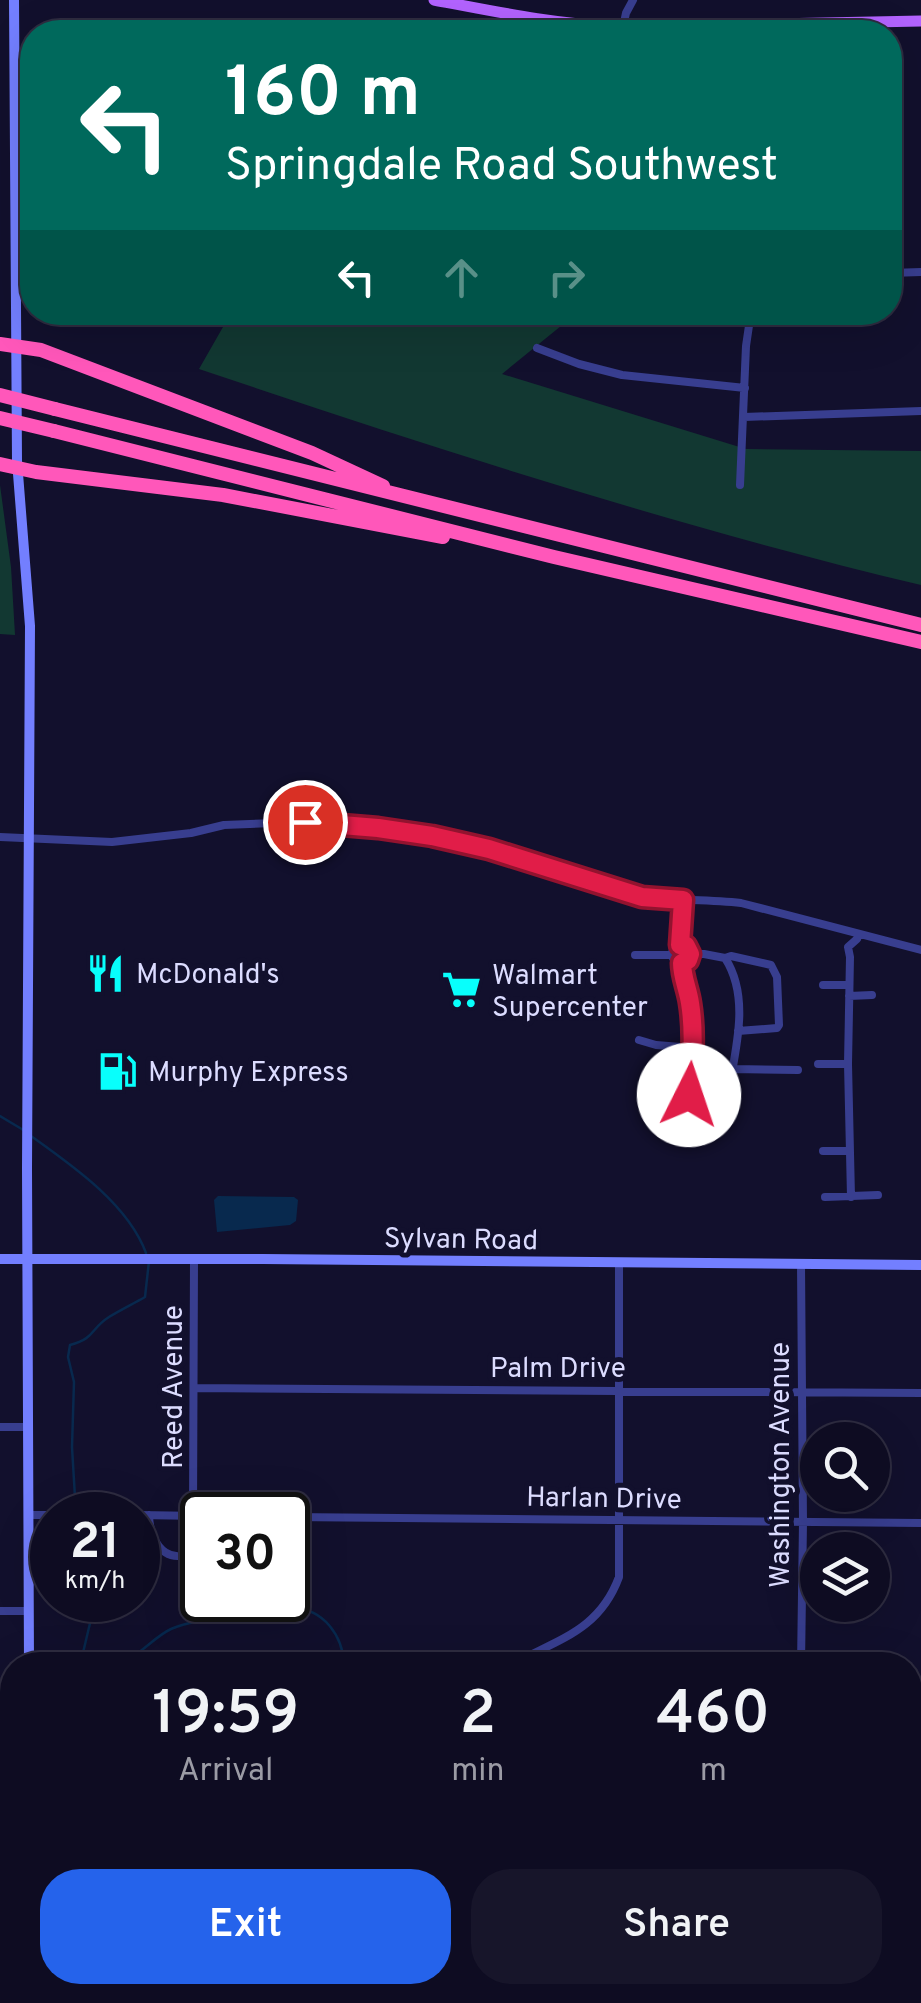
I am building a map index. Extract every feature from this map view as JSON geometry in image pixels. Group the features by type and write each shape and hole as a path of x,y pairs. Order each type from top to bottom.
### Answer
{"highway":[{"path":"0,344 41,350 275,439 404,497"},
{"path":"0,395 921,625"},
{"path":"0,418 554,556 921,642"},
{"path":"0,464 223,495 554,556"}],"main road":[{"path":"14,0 18,469 30,626 30,1652"},
{"path":"434,0 540,20"},
{"name":"Sylvan Road","path":"0,1259 921,1265"}],"street":[{"path":"740,485 750,325"},
{"path":"537,348 622,375 745,388"},
{"path":"744,417 921,411"},
{"path":"0,837 112,842 224,826 301,822 378,828 489,849 642,897 741,903 921,950"},
{"path":"680,945 683,900"},
{"path":"851,1196 849,984 850,956 857,952 858,936"},
{"path":"680,945 686,946 690,954 682,963 674,960 672,954 680,945"},
{"path":"635,956 672,954"},
{"path":"690,954 731,956 771,965 777,977 779,1025 738,1031"},
{"path":"725,958 736,982 738,1031 728,1094"},
{"path":"682,963 690,1001 689,1095"},
{"path":"823,985 849,984"},
{"path":"849,996 872,995"},
{"path":"639,1040 692,1048"},
{"path":"818,1064 848,1064"},
{"path":"732,1069 798,1070"},
{"path":"823,1151 850,1151"},
{"path":"825,1196 878,1196"},
{"name":"Reed Avenue","path":"194,1259 197,1492"},
{"path":"536,1652 599,1614 612,1596 619,1576 619,1262"},
{"name":"Washington Avenue","path":"801,1264 801,1652"},
{"name":"Palm Drive","path":"195,1388 921,1394"},
{"path":"0,1427 28,1427"},
{"name":"Harlan Drive","path":"310,1517 921,1523"},
{"path":"0,1610 29,1611"}],"green space":[{"path":"224,325 562,325 502,374 746,449 921,451 921,585 739,538 558,485 199,369"},
{"path":"0,485 11,567 15,635 0,634"}],"water":[{"path":"218,1196 294,1197 298,1200 296,1221 290,1225 217,1232 214,1200"}],"waterway":[{"path":"0,1116 25,1131"},
{"path":"31,1136 113,1202 138,1235 146,1253"},
{"path":"75,1492 70,1345 145,1297 149,1261"},
{"path":"140,1652 164,1633 187,1624 293,1608 314,1613 330,1626 342,1652"},
{"path":"83,1652 90,1622"}],"place":[{"name":"McDonald's","path":"106,973"},
{"name":"Walmart Supercenter","path":"462,990"},
{"name":"Murphy Express","path":"118,1071"}],"route":[{"path":"305,822 432,836 489,849 642,897 683,900 680,945 686,946 690,954 682,963 682,973 690,1001 693,1036 689,1095"}]}
